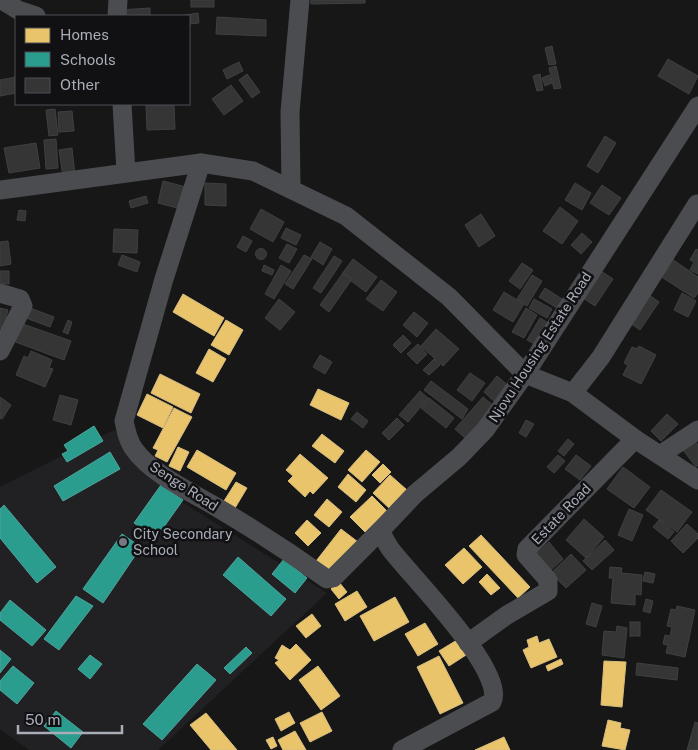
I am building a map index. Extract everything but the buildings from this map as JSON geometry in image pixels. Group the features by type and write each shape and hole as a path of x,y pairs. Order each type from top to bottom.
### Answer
{"street":[{"path":"2,0 18,10 33,15"},
{"path":"117,15 118,0"},
{"path":"291,189 290,112 300,0"},
{"path":"122,105 126,172"},
{"name":"Njovu Housing Estate Road","path":"380,531 415,494 459,457 485,430 525,374 698,106"},
{"path":"0,190 201,163 253,171 346,216 449,297 525,374 573,393 635,439 698,480"},
{"name":"Senge Road","path":"201,163 164,279 124,421 130,443 143,460 160,472 327,579 332,578 380,531"},
{"path":"573,393 601,357 697,204"},
{"path":"0,293 20,299 23,306 0,351"},
{"path":"660,455 698,430"},
{"name":"Estate Road","path":"468,643 507,615 548,592 548,580 526,555 527,550 635,439"},
{"path":"380,531 391,550 450,615 488,676 494,700 402,750"}],"shaded area":[{"name":"City Secondary School","path":"114,430 143,460 166,492 327,593 158,750 29,750 0,729 0,487"}],"place":[{"name":"City Secondary School","path":"123,542"}]}
